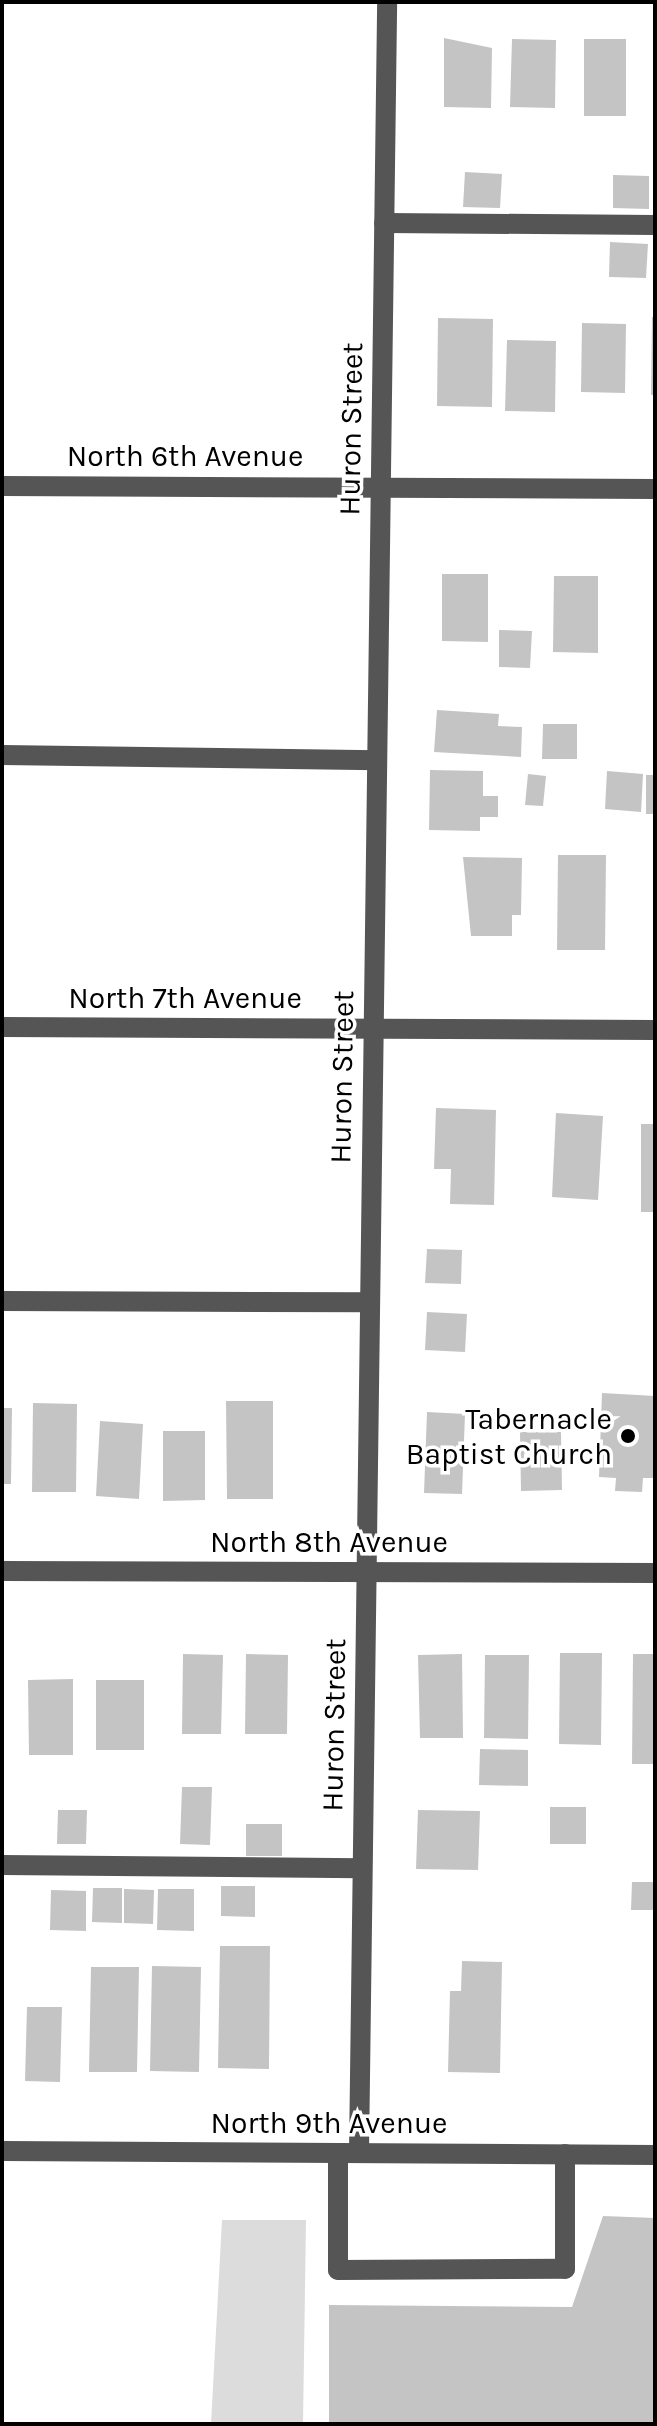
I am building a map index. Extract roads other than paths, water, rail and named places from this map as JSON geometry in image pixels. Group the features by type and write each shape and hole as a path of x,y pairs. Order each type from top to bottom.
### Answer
{"street":[{"name":"Huron Street","path":"387,2 362,1868 348,2153 338,2270 565,2269 565,2154"},
{"path":"384,223 655,225"},
{"name":"North 6th Avenue","path":"2,486 655,489"},
{"path":"2,755 377,760"},
{"name":"North 7th Avenue","path":"2,1027 655,1030"},
{"path":"2,1301 370,1302"},
{"name":"North 8th Avenue","path":"2,1571 655,1573"},
{"path":"2,1865 362,1868"},
{"name":"North 9th Avenue","path":"2,2151 655,2155"}],"place":[{"name":"Tabernacle Baptist Church","path":"628,1436"}]}
